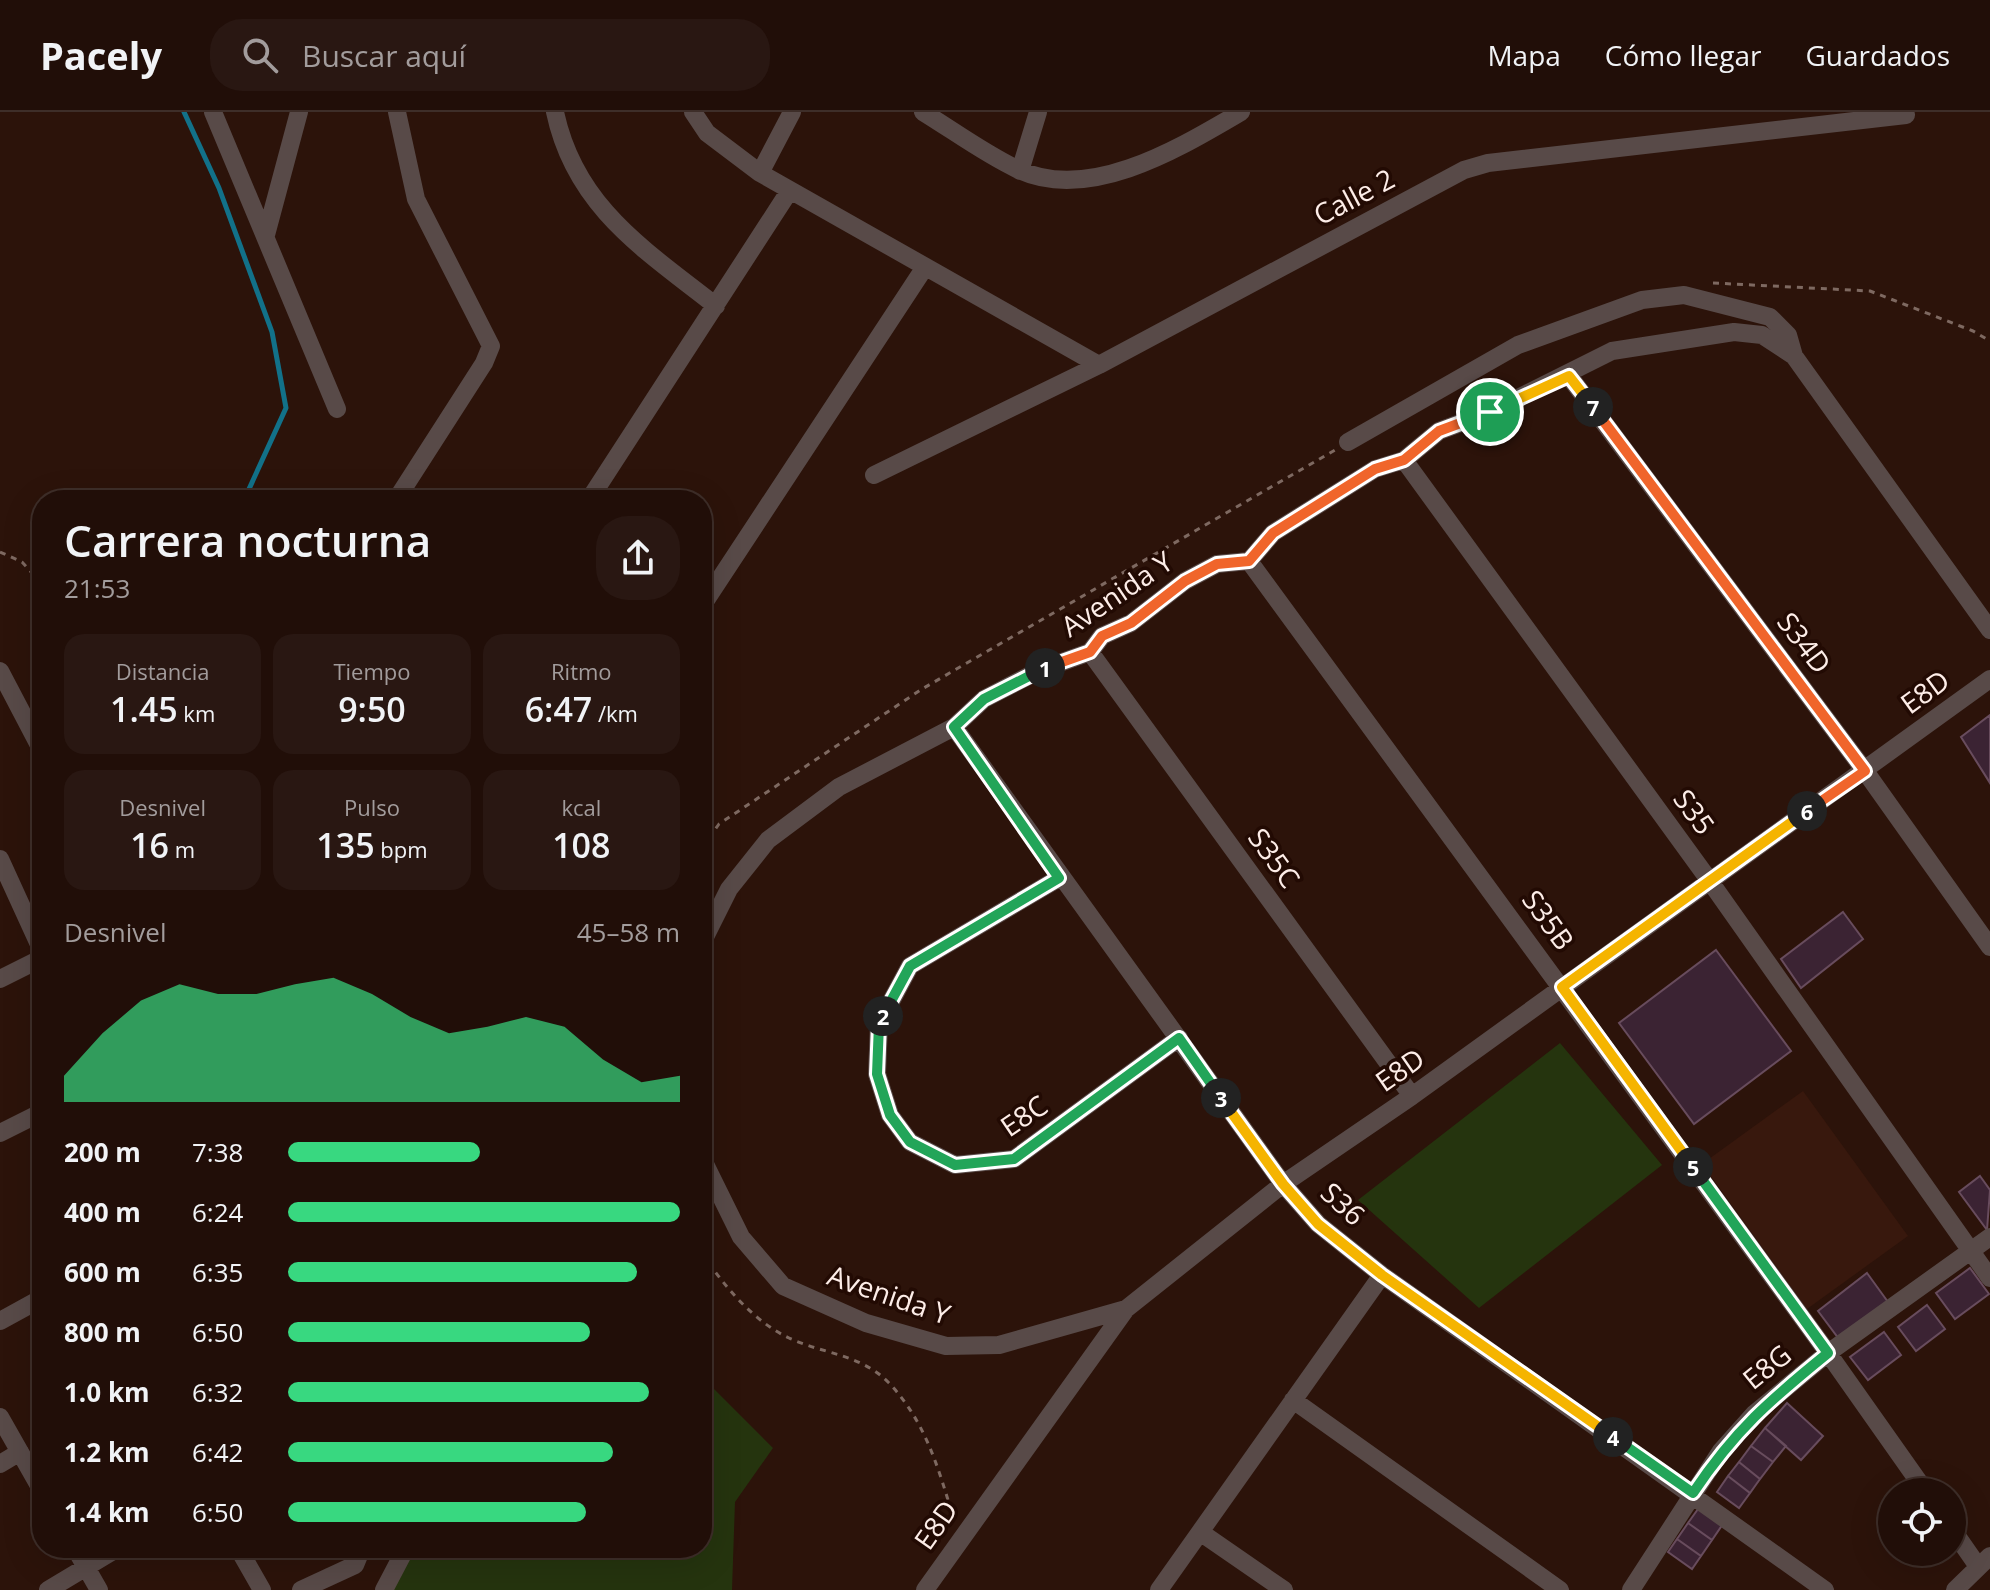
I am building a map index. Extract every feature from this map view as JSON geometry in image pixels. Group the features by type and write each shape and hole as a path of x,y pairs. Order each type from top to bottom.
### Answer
{"street":[{"path":"213,112 337,409"},
{"path":"266,235 299,112"},
{"path":"397,112 416,199 491,346 484,363 402,490"},
{"path":"555,112 559,131 587,192 618,229 716,306"},
{"path":"693,112 707,133 760,173 1099,365"},
{"path":"760,173 792,112"},
{"path":"923,112 1020,171 1077,178 1134,167 1164,156 1241,112"},
{"path":"1020,171 1038,112"},
{"name":"Calle 2","path":"874,475 1099,365 1464,170 1488,163 1906,115"},
{"path":"596,490 790,190"},
{"path":"712,591 925,267"},
{"path":"1348,442 1518,345 1642,300 1684,295 1770,317 1788,335 1794,356 1990,630"},
{"path":"1249,561 1273,533 1375,469 1404,460 1439,431 1569,376 1612,351 1734,332 1762,335 1794,356"},
{"name":"S34D","path":"1569,376 1865,771 1990,947"},
{"name":"S35","path":"1404,460 1709,880 1990,1278"},
{"name":"Avenida Y","path":"712,923 729,889 768,840 839,787 954,727 984,699 1040,670 1090,652 1102,636 1131,623 1185,581 1217,564 1249,561"},
{"name":"S35B","path":"1249,561 1562,987 1916,1478"},
{"name":"S35C","path":"1090,652 1412,1096"},
{"path":"0,671 32,732"},
{"name":"E8D","path":"925,1590 1126,1309 1283,1184 1412,1096 1990,679"},
{"name":"S36","path":"954,727 1059,878 1283,1184 1318,1224 1382,1275 1693,1493 1825,1590"},
{"path":"0,859 32,929"},
{"name":"E8C","path":"1059,878 910,966 879,1024 877,1074 890,1115 910,1142 955,1165 1014,1159 1179,1038"},
{"path":"0,979 32,963"},
{"path":"0,1133 32,1117"},
{"name":"Avenida Y","path":"712,1178 741,1237 783,1286 866,1323 946,1346 999,1345 1126,1309"},
{"name":"E8G","path":"1631,1590 1721,1451 1754,1414 1828,1353 1990,1237"},
{"path":"1159,1590 1382,1275"},
{"path":"0,1321 32,1303"},
{"path":"1293,1400 1560,1590"},
{"path":"0,1417 32,1473"},
{"path":"0,1464 20,1452"},
{"path":"1200,1532 1284,1590"},
{"path":"1955,1590 1984,1560 1966,1543"},
{"path":"81,1558 99,1590"},
{"path":"48,1590 101,1558"},
{"path":"244,1558 262,1590"},
{"path":"301,1590 355,1565 358,1558"},
{"path":"384,1590 401,1558"}],"path":[{"path":"1710,283 1870,291 1973,331 1990,341"},
{"path":"712,834 719,824 922,689 1348,442"},
{"path":"0,552 22,562 32,573"},
{"path":"712,1265 755,1317 790,1339 849,1356 887,1381 921,1423 960,1539"}],"shaded area":[{"path":"1803,1091 1908,1236 1807,1309 1702,1164"}],"green space":[{"path":"1560,1043 1662,1165 1479,1308 1358,1200"},
{"path":"712,1387 773,1448 735,1502 732,1590 384,1590 401,1558 712,1558"}],"building":[{"path":"1990,715 1990,783 1961,737"},
{"path":"1843,912 1863,939 1801,988 1781,959"},
{"path":"1716,950 1791,1051 1694,1124 1619,1023"},
{"path":"1980,1176 1990,1190 1987,1230 1959,1192"},
{"path":"1970,1268 1989,1294 1955,1319 1936,1293"},
{"path":"1867,1273 1888,1302 1839,1339 1818,1311"},
{"path":"1927,1305 1945,1329 1916,1351 1898,1327"},
{"path":"1884,1332 1901,1355 1868,1380 1850,1357"},
{"path":"1787,1403 1823,1436 1801,1460 1765,1428"},
{"path":"1765,1428 1786,1446 1773,1462 1751,1446"},
{"path":"1751,1446 1773,1462 1760,1479 1739,1462"},
{"path":"1739,1462 1760,1479 1750,1493 1728,1476"},
{"path":"1728,1476 1750,1493 1739,1508 1717,1492"},
{"path":"1703,1502 1727,1518 1712,1540 1688,1523"},
{"path":"1688,1523 1712,1540 1701,1556 1677,1539"},
{"path":"1677,1539 1701,1556 1692,1569 1668,1552"}],"waterway":[{"path":"184,112 219,188 272,332 286,408 249,490"}],"route":[{"path":"1569,376 1865,771 1562,987 1828,1353 1754,1414 1721,1451 1693,1493 1382,1275 1318,1224 1283,1184 1179,1038 1014,1159 955,1165 910,1142 890,1115 877,1074 879,1024 910,966 1059,878 954,727 984,699 1040,670 1090,652 1102,636 1131,623 1185,581 1217,564 1249,561 1273,533 1375,469 1404,460 1439,431 1490,412 1569,376"}]}
